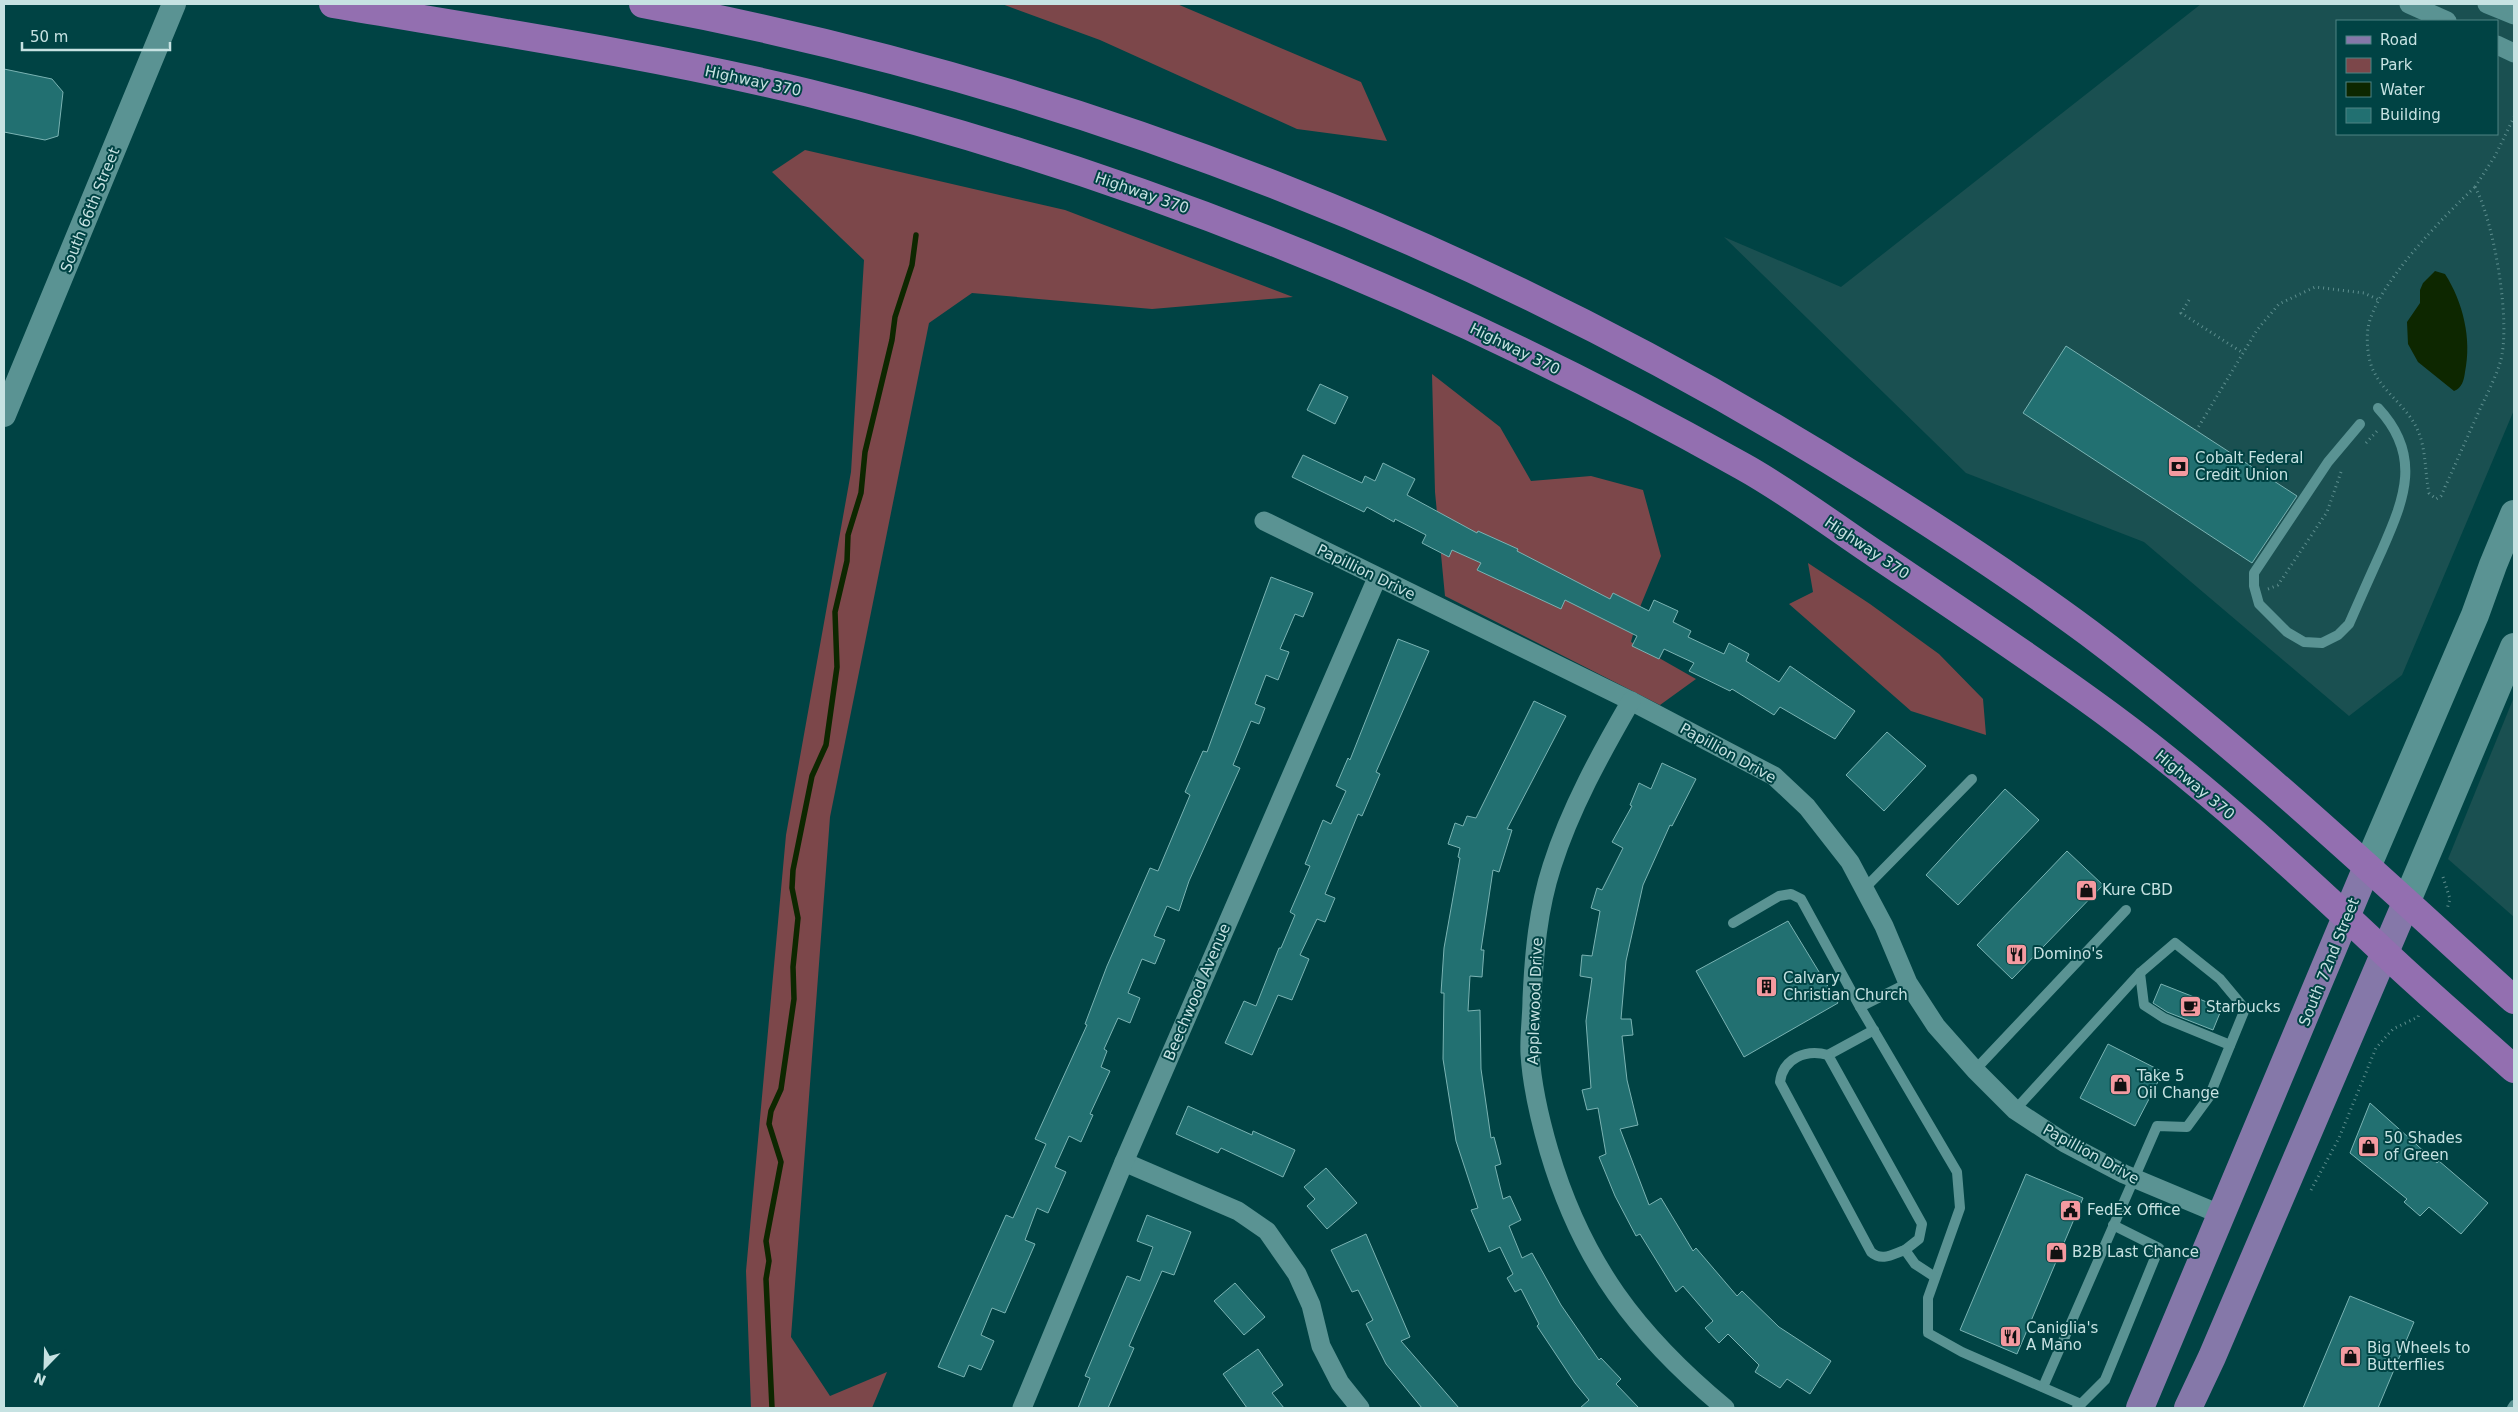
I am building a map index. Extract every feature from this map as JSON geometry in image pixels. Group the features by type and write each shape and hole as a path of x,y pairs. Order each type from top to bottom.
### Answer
{"highway":[{"name":"Highway 370","path":"333,4 707,70 806,92 907,119 1037,158 1147,194 1243,229 1422,304 1507,343 1595,388 1765,480 2011,645 2115,719 2179,770 2348,916 2385,953 2514,1069"},
{"path":"643,4 714,17 844,47 958,78 1147,136 1284,187 1380,227 1523,293 1736,404 1820,454 1994,565 2087,632 2186,708 2266,776 2514,1000"}],"main road":[{"name":"South 72nd Street","path":"2140,1408 2475,615 2492,565 2514,514"},
{"path":"2188,1408 2212,1357 2514,647"}],"street":[{"name":"South 66th Street","path":"4,415 174,4"},
{"path":"2409,4 2445,20"},
{"path":"2487,4 2514,15"},
{"path":"2498,45 2514,53"},
{"name":"Papillion Drive","path":"1264,521 1631,702 1774,776 1807,807 1850,862 1884,926 1908,983 1936,1026 1974,1070 2015,1110 2065,1143 2134,1179 2222,1215"},
{"name":"Beechwood Avenue","path":"1022,1408 1124,1162 1377,578"},
{"name":"Applewood Drive","path":"1631,702 1604,749 1573,815 1552,866 1540,918 1533,981 1530,1054 1537,1103 1560,1190 1587,1250 1620,1301 1652,1341 1691,1380 1725,1408"},
{"path":"1124,1162 1238,1212 1267,1231 1297,1274 1311,1305 1321,1346 1340,1383 1360,1408"}],"lane":[{"path":"2360,424 2328,462 2254,573 2259,604 2287,632 2304,642 2322,642 2338,635 2349,624 2401,506 2406,479 2403,449 2389,420 2378,408"},
{"path":"1864,888 1972,779"},
{"path":"1732,923 1779,896 1791,894 1802,899 1860,1007 1958,1172 1960,1208 1928,1298 1928,1333 1962,1352 2042,1387 2079,1406 2105,1380 2159,1248 2113,1225"},
{"path":"1974,1070 2126,910"},
{"path":"2015,1110 2140,973 2175,943 2220,978 2245,1008 2209,1097 2187,1127 2157,1126 2042,1387"},
{"path":"2140,973 2144,1004 2164,1018 2230,1045"},
{"path":"1860,1007 1908,983"},
{"path":"1828,1055 1922,1224 1919,1239 1905,1250 1884,1258 1876,1257 1871,1252 1780,1082 1781,1071 1789,1062 1806,1054 1816,1052 1828,1055 1874,1030"},
{"path":"1905,1250 1915,1264 1936,1277"}],"path":[{"path":"2475,187 2487,217 2497,270 2503,316 2502,357 2441,496 2436,499 2432,498 2429,492 2426,458 2419,432 2413,421 2373,371 2368,346 2368,327 2379,300 2426,235 2475,187 2495,156 2514,117"},
{"path":"2196,431 2257,330 2279,304 2315,287 2364,293 2379,300"},
{"path":"2189,300 2181,313 2243,353"},
{"path":"2362,446 2389,420"},
{"path":"2256,593 2278,585 2289,569 2327,512 2343,466"},
{"path":"2309,1194 2339,1138 2376,1048 2393,1029 2418,1017"}],"shaded area":[{"path":"2201,4 2514,4 2514,410 2402,675 2349,716 2144,542 1966,473 1724,237 1841,287"},
{"path":"2514,697 2514,917 2448,859"}],"green space":[{"path":"1002,4 1177,4 1361,82 1387,141 1297,129 1100,40"},
{"path":"805,150 1065,210 1293,297 1152,309 972,293 929,323 830,817 791,1337 830,1396 887,1372 872,1408 751,1408 746,1271 786,835 851,472 864,260 772,172"},
{"path":"1432,374 1500,427 1531,481 1591,476 1643,490 1661,556 1640,607 1631,642 1696,679 1660,705 1445,596 1435,492"},
{"path":"1808,563 1870,604 1939,654 1983,699 1986,735 1911,711 1789,604 1813,592"}],"water":[{"path":"2435,271 2445,274 2457,296 2464,321 2467,359 2461,386 2454,391 2418,362 2408,344 2407,322 2420,303 2420,290 2423,283"}],"building":[{"path":"4,69 52,79 63,92 58,136 45,140 4,132"},
{"name":"Cobalt Federal Credit Union","path":"2066,346 2297,496 2252,563 2023,413"},
{"path":"1320,384 1348,397 1335,424 1307,410"},
{"path":"1303,455 1362,483 1365,476 1375,481 1383,463 1415,479 1407,495 1477,533 1478,531 1518,549 1517,551 1610,599 1613,593 1649,611 1654,600 1678,611 1673,622 1691,631 1688,637 1724,654 1729,643 1749,654 1746,661 1779,682 1790,666 1855,711 1835,739 1780,707 1774,715 1732,689 1730,691 1689,671 1694,663 1664,649 1659,659 1632,646 1637,636 1565,600 1561,609 1477,570 1481,563 1452,550 1449,557 1422,543 1426,535 1395,519 1394,522 1367,507 1364,512 1292,477"},
{"path":"1271,577 1313,593 1303,617 1295,614 1280,649 1289,652 1278,680 1266,675 1255,704 1265,708 1259,724 1251,721 1233,765 1240,768 1189,881 1179,911 1167,906 1154,936 1165,940 1155,964 1142,959 1128,993 1140,998 1130,1023 1118,1018 1104,1049 1107,1051 1101,1067 1110,1071 1090,1114 1093,1115 1081,1142 1069,1136 1055,1167 1066,1172 1048,1213 1037,1208 1025,1240 1035,1244 1005,1313 992,1308 981,1335 994,1341 981,1370 969,1365 964,1377 938,1367 1006,1215 1013,1218 1046,1144 1035,1139 1087,1025 1085,1024 1107,966 1150,868 1158,871 1190,795 1185,792 1203,751 1207,752"},
{"path":"1398,639 1429,651 1376,772 1380,774 1362,816 1358,814 1325,894 1335,898 1325,922 1317,919 1300,955 1309,959 1292,1000 1278,995 1252,1055 1225,1043 1244,1001 1256,1006 1279,948 1281,948 1295,915 1290,912 1310,866 1305,864 1323,820 1331,824 1346,791 1336,786 1348,758 1350,760"},
{"path":"1534,701 1566,716 1507,829 1512,830 1499,872 1493,870 1481,950 1484,950 1482,977 1470,976 1468,1011 1480,1010 1481,1069 1491,1138 1494,1137 1501,1164 1495,1166 1503,1199 1510,1196 1521,1220 1509,1226 1522,1258 1532,1253 1561,1305 1599,1360 1601,1358 1621,1379 1616,1384 1639,1408 1580,1408 1589,1400 1575,1383 1537,1326 1539,1324 1521,1289 1515,1292 1507,1278 1513,1274 1500,1247 1489,1252 1471,1210 1478,1208 1456,1141 1443,1059 1444,993 1441,993 1444,948 1460,858 1458,857 1460,848 1448,844 1455,823 1463,826 1467,816 1476,818"},
{"path":"1887,732 1926,766 1884,811 1846,775"},
{"path":"1662,763 1696,779 1672,826 1670,825 1643,885 1626,961 1621,1019 1631,1019 1633,1035 1622,1036 1627,1080 1638,1125 1620,1129 1649,1205 1661,1198 1693,1251 1696,1248 1737,1296 1742,1291 1779,1327 1831,1361 1810,1394 1787,1379 1780,1388 1755,1372 1759,1365 1728,1334 1719,1343 1705,1328 1713,1321 1683,1286 1676,1292 1640,1234 1636,1236 1615,1196 1599,1157 1606,1154 1598,1108 1587,1110 1582,1090 1591,1088 1586,1021 1592,978 1580,976 1582,955 1592,956 1600,911 1591,908 1597,888 1602,890 1623,848 1612,842 1632,806 1630,805 1639,783 1651,789"},
{"path":"2005,789 2039,820 1958,905 1926,875"},
{"path":"2067,851 2103,885 2012,979 1977,945"},
{"name":"Calvary Christian Church","path":"1788,921 1838,1003 1744,1057 1696,971"},
{"path":"2161,984 2222,1008 2213,1030 2167,1012 2153,1003"},
{"name":"Take 5 Oil Change","path":"2108,1044 2163,1072 2135,1126 2080,1098"},
{"path":"2370,1103 2437,1163 2439,1161 2488,1203 2461,1234 2429,1207 2420,1216 2404,1202 2407,1199 2350,1153"},
{"path":"1188,1106 1252,1135 1253,1131 1295,1150 1283,1177 1221,1148 1218,1153 1176,1134"},
{"path":"1326,1168 1357,1203 1327,1229 1307,1206 1315,1199 1304,1187"},
{"path":"2026,1174 2083,1198 2017,1354 1960,1330"},
{"path":"1147,1215 1191,1232 1174,1275 1162,1271 1129,1346 1134,1348 1108,1408 1078,1408 1090,1378 1085,1376 1127,1276 1140,1281 1153,1247 1137,1241"},
{"path":"1366,1234 1410,1337 1401,1341 1459,1408 1422,1408 1386,1364 1366,1324 1373,1320 1358,1290 1352,1292 1331,1250"},
{"path":"1235,1283 1265,1317 1244,1335 1214,1301"},
{"path":"2350,1296 2414,1322 2378,1408 2303,1408"},
{"path":"1258,1349 1283,1385 1272,1393 1284,1408 1247,1408 1223,1374"}],"waterway":[{"path":"772,1408 766,1279 769,1261 766,1241 781,1162 769,1124 771,1111 781,1089 794,999 793,967 798,918 792,888 793,870 812,776 826,745 837,667 835,612 847,561 848,535 861,493 865,452 892,340 895,317 912,265 916,235"}],"place":[{"name":"Cobalt Federal Credit Union","path":"2179,467"},
{"name":"Kure CBD","path":"2086,890"},
{"name":"Domino's","path":"2017,954"},
{"name":"Calvary Christian Church","path":"1767,987"},
{"name":"Starbucks","path":"2190,1007"},
{"name":"Take 5 Oil Change","path":"2121,1085"},
{"name":"50 Shades of Green","path":"2368,1147"},
{"name":"FedEx Office","path":"2071,1210"},
{"name":"B2B Last Chance","path":"2056,1252"},
{"name":"Caniglia's A Mano","path":"2010,1337"},
{"name":"Big Wheels to Butterflies","path":"2351,1357"}]}
